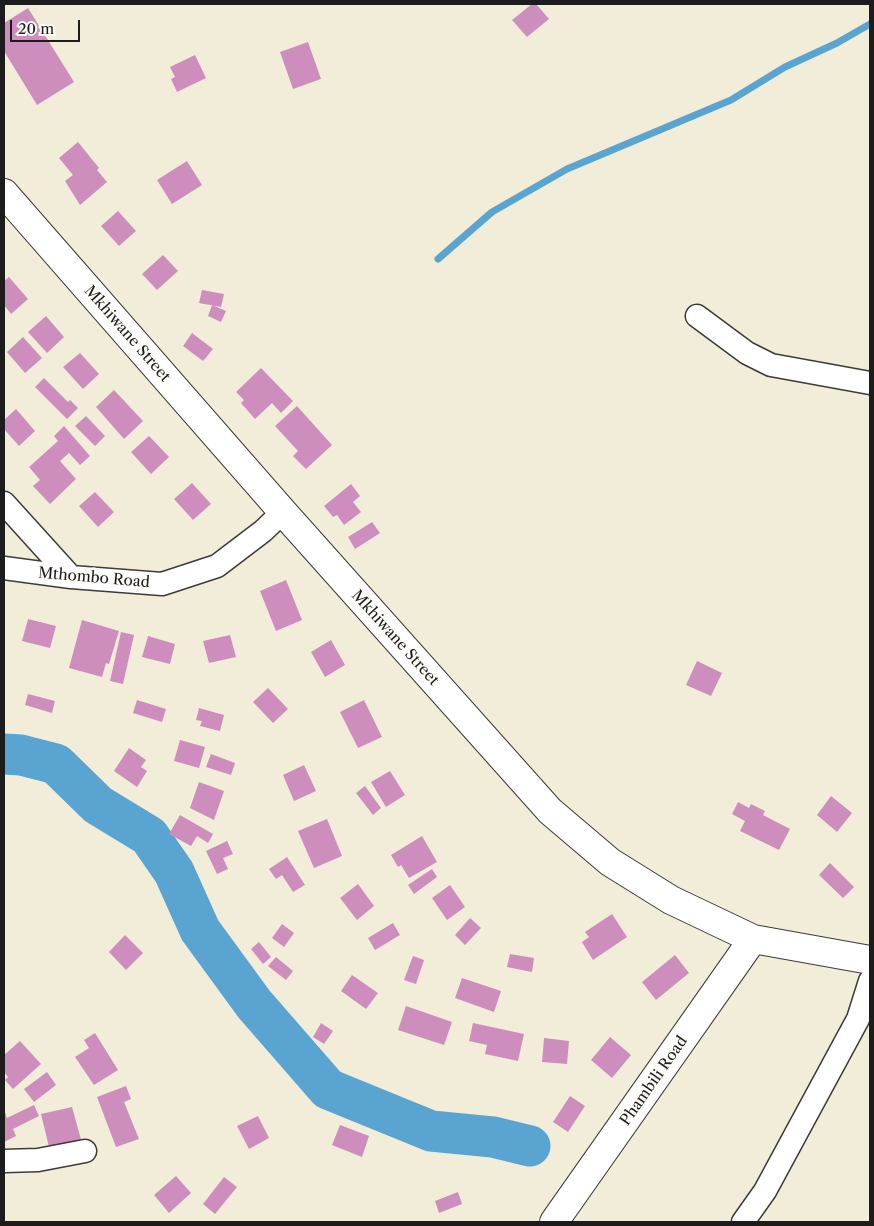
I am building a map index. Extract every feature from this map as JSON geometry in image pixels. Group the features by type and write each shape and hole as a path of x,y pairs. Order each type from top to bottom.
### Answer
{"street":[{"name":"Mkhiwane Street","path":"4,192 283,512 550,811 610,862 671,900 754,939 870,960"},
{"path":"697,316 747,353 771,366 870,383"},
{"path":"4,503 71,577"},
{"name":"Mthombo Road","path":"4,568 71,577 162,584 217,566 263,531 283,512"},
{"name":"Phambili Road","path":"554,1222 754,939"},
{"path":"743,1222 765,1191 858,1019 870,980"},
{"path":"4,1161 38,1160 85,1152"}],"building":[{"path":"532,4 536,4 549,19 527,37 512,20"},
{"path":"28,8 74,82 37,105 4,51 4,23"},
{"path":"308,42 321,79 293,89 280,52"},
{"path":"195,55 206,78 177,92 171,79 175,77 170,67"},
{"path":"78,142 99,168 97,170 107,182 80,205 65,181 73,175 59,158"},
{"path":"187,161 202,185 172,204 157,180"},
{"path":"118,211 136,231 119,246 101,226"},
{"path":"163,255 178,271 157,290 142,274"},
{"path":"9,277 28,299 11,314 4,305 4,281"},
{"path":"202,290 224,294 221,307 199,303"},
{"path":"212,305 226,311 221,322 208,316"},
{"path":"46,316 64,337 47,353 28,332"},
{"path":"192,333 213,349 203,361 183,346"},
{"path":"23,337 42,358 25,373 7,352"},
{"path":"80,353 99,374 83,389 63,367"},
{"path":"261,368 293,401 281,413 272,403 255,419 241,403 244,400 236,392"},
{"path":"44,378 68,402 70,400 78,408 67,419 35,387"},
{"path":"114,390 143,421 124,439 96,407"},
{"path":"297,406 332,445 306,469 293,456 298,451 275,426"},
{"path":"16,409 35,431 19,446 4,429 4,420"},
{"path":"86,416 105,436 95,446 75,426"},
{"path":"64,426 90,456 80,465 69,453 60,461 76,479 50,504 33,486 40,480 29,467 58,441 54,436"},
{"path":"149,436 169,457 151,474 131,452"},
{"path":"192,483 211,504 193,520 174,499"},
{"path":"351,484 360,496 353,502 361,512 344,525 337,515 333,517 324,506"},
{"path":"95,492 114,512 98,527 79,506"},
{"path":"372,522 380,533 355,549 348,537"},
{"path":"286,580 302,620 276,631 260,591"},
{"path":"28,619 56,626 50,648 22,641"},
{"path":"82,620 119,631 109,664 106,663 102,677 69,668"},
{"path":"121,632 134,635 123,684 110,681"},
{"path":"230,635 236,657 209,663 203,641"},
{"path":"148,636 175,644 170,664 142,657"},
{"path":"331,640 345,665 325,677 311,652"},
{"path":"697,661 722,673 711,696 686,685"},
{"path":"268,688 288,709 273,723 253,702"},
{"path":"28,694 55,701 52,713 25,705"},
{"path":"137,700 166,709 162,722 133,713"},
{"path":"364,700 382,737 358,748 340,712"},
{"path":"199,708 224,715 220,731 200,726 202,721 196,720"},
{"path":"180,740 205,747 199,768 174,761"},
{"path":"129,748 146,760 141,767 147,771 137,787 114,771"},
{"path":"211,754 235,763 231,775 206,767"},
{"path":"304,765 316,791 294,801 283,775"},
{"path":"390,771 405,795 386,807 371,782"},
{"path":"199,782 224,791 214,820 190,808"},
{"path":"365,786 381,808 373,815 356,793"},
{"path":"831,796 852,813 837,832 817,815"},
{"path":"738,802 749,808 751,804 765,811 763,815 790,829 779,850 740,831 745,821 732,814"},
{"path":"180,815 213,834 208,843 197,836 191,846 169,834"},
{"path":"327,819 342,856 314,868 298,831"},
{"path":"422,836 437,862 409,878 401,865 398,867 391,855"},
{"path":"227,841 233,854 223,858 228,869 217,874 206,851"},
{"path":"287,857 305,885 293,892 282,875 276,879 269,869"},
{"path":"830,863 854,887 843,898 819,875"},
{"path":"432,869 437,877 414,894 408,885"},
{"path":"358,884 374,906 357,920 340,898"},
{"path":"450,885 465,907 447,920 432,898"},
{"path":"612,914 627,937 593,960 582,942 589,937 585,932"},
{"path":"470,918 481,928 465,945 455,935"},
{"path":"393,923 400,935 375,950 368,938"},
{"path":"282,924 294,933 284,947 272,938"},
{"path":"125,935 143,953 126,970 109,952"},
{"path":"259,942 271,957 263,964 251,949"},
{"path":"510,954 534,958 532,972 507,967"},
{"path":"675,955 689,973 656,1000 642,982"},
{"path":"413,956 424,960 416,984 404,980"},
{"path":"276,957 293,971 286,980 268,966"},
{"path":"352,975 378,993 366,1009 341,991"},
{"path":"462,978 501,991 494,1012 455,998"},
{"path":"406,1006 452,1022 444,1045 398,1030"},
{"path":"321,1023 333,1031 324,1044 313,1037"},
{"path":"473,1023 524,1034 518,1061 485,1054 487,1045 469,1041"},
{"path":"95,1033 118,1070 94,1085 75,1057 89,1048 84,1040"},
{"path":"610,1037 631,1055 612,1078 591,1060"},
{"path":"544,1038 569,1041 567,1064 542,1062"},
{"path":"20,1041 41,1064 13,1089 5,1080 8,1077 4,1072 4,1055"},
{"path":"47,1072 56,1085 34,1102 24,1089"},
{"path":"126,1086 131,1099 124,1102 139,1139 116,1147 97,1097"},
{"path":"570,1096 585,1106 568,1132 553,1122"},
{"path":"34,1105 39,1116 13,1129 16,1136 4,1142 4,1109 7,1118"},
{"path":"72,1107 82,1143 50,1151 41,1114"},
{"path":"258,1116 269,1138 249,1149 237,1126"},
{"path":"340,1125 369,1136 362,1157 332,1145"},
{"path":"176,1176 191,1193 169,1213 154,1195"},
{"path":"224,1177 237,1187 215,1214 203,1204"},
{"path":"458,1192 462,1204 439,1213 435,1201"}],"waterway":[{"path":"438,259 492,212 567,169 731,100 785,67 837,43 870,24"},
{"path":"4,754 21,755 56,764 98,805 149,836 174,872 200,930 254,1004 328,1089 431,1131 493,1137 530,1146"}]}
